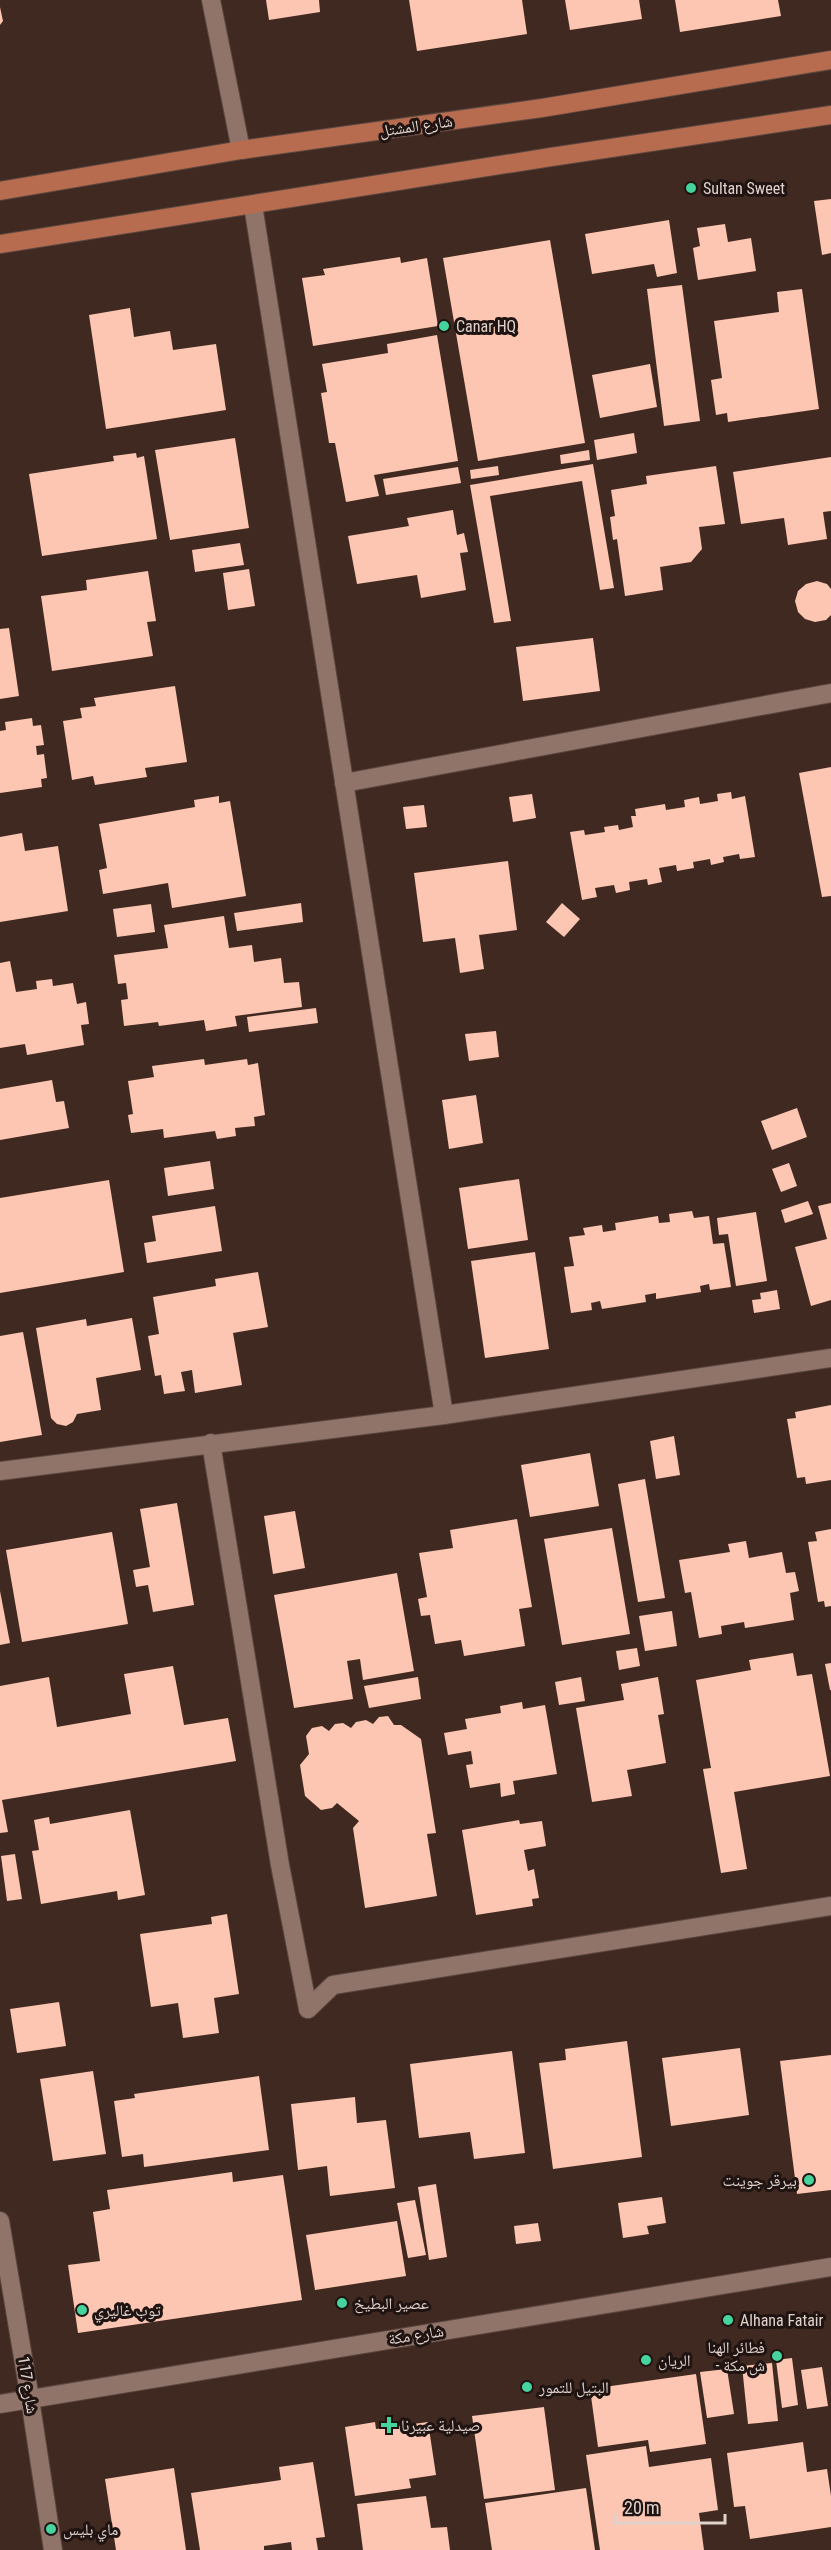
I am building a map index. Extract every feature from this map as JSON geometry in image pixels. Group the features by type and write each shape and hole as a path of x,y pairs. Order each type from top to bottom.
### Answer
{"main road":[{"name":"شارع المشتل","path":"0,190 241,150 542,108 831,60"},
{"path":"0,244 831,115"}],"street":[{"path":"211,0 241,150"},
{"path":"253,205 444,1415"},
{"path":"344,783 831,693"},
{"path":"0,1471 444,1415 831,1358"},
{"path":"211,1443 280,1865 308,2009 333,1984 831,1906"},
{"name":"شارع 117","path":"0,2222 53,2550"},
{"name":"شارع مكة","path":"0,2404 831,2267"}],"building":[{"path":"266,0 319,0 320,12 269,20"},
{"path":"409,0 522,0 527,34 417,51"},
{"path":"565,0 639,0 642,19 570,30"},
{"path":"675,0 778,0 781,16 680,32"},
{"path":"0,7 3,21 0,25"},
{"path":"831,199 831,253 822,255 814,201"},
{"path":"669,220 677,273 657,277 654,264 592,274 585,234"},
{"path":"725,224 728,242 751,238 756,271 698,280 693,248 700,246 697,228"},
{"path":"550,240 585,443 478,461 443,258"},
{"path":"400,257 401,263 427,258 438,326 313,346 302,278 325,275 323,269"},
{"path":"682,285 700,421 664,426 647,289"},
{"path":"802,289 819,409 728,422 727,413 716,415 711,380 722,378 714,321 779,312 777,292"},
{"path":"130,308 134,337 170,331 173,350 216,344 226,410 106,429 89,315"},
{"path":"437,335 458,461 374,475 379,496 346,502 335,443 329,443 321,393 327,392 322,364 388,353 387,344"},
{"path":"650,364 657,407 600,418 592,375"},
{"path":"634,433 637,453 597,460 594,440"},
{"path":"235,438 249,528 170,540 155,450"},
{"path":"589,450 590,460 561,464 560,455"},
{"path":"136,453 137,458 144,456 157,539 42,556 29,474 114,461 113,456"},
{"path":"831,457 831,511 823,512 827,539 788,545 784,518 741,524 733,472"},
{"path":"593,464 614,588 600,590 582,481 490,496 511,621 494,623 470,485"},
{"path":"498,466 499,475 471,479 470,470"},
{"path":"716,466 725,524 699,527 702,549 691,562 660,567 663,590 625,596 617,539 613,540 610,517 615,516 611,490 647,484 646,476"},
{"path":"458,467 461,483 386,495 383,479"},
{"path":"453,510 457,535 464,533 468,552 460,553 466,590 421,598 417,575 357,584 348,536 409,526 407,518"},
{"path":"240,543 244,565 195,572 192,550"},
{"path":"249,569 255,606 228,610 223,573"},
{"path":"148,571 156,621 147,622 153,656 52,671 41,596 87,590 86,580"},
{"path":"817,581 827,584 831,589 831,615 826,620 815,622 805,619 798,612 795,601 798,591 806,584"},
{"path":"9,628 19,696 0,699 0,629"},
{"path":"593,638 600,691 523,701 516,647"},
{"path":"175,686 187,762 145,768 147,777 95,785 93,776 72,780 63,721 82,718 80,708 96,706 94,698"},
{"path":"32,718 33,726 41,725 44,745 36,746 37,755 44,754 47,778 41,779 42,787 0,793 0,731 6,730 5,722"},
{"path":"831,767 831,896 822,897 799,773"},
{"path":"731,792 732,799 745,796 755,857 740,859 739,854 723,857 724,862 711,865 710,859 693,862 694,868 677,871 676,865 659,868 662,882 648,885 647,879 629,882 630,890 616,893 614,885 595,888 597,897 582,900 570,832 584,830 585,835 605,832 604,827 618,825 619,830 633,827 631,816 636,816 635,809 665,804 666,810 685,807 684,800 699,797 700,804 718,801 717,794"},
{"path":"532,794 536,818 513,822 509,797"},
{"path":"219,796 219,803 230,801 246,896 172,908 168,883 103,894 99,870 107,868 99,824 195,807 194,800"},
{"path":"424,805 427,827 406,829 403,807"},
{"path":"22,833 25,851 58,846 68,911 0,922 0,837"},
{"path":"508,861 517,930 479,935 484,969 460,973 455,938 423,942 414,873"},
{"path":"301,903 303,922 237,931 234,913"},
{"path":"562,903 580,919 564,937 546,922"},
{"path":"151,904 155,932 117,937 113,909"},
{"path":"224,916 229,948 252,945 254,962 281,958 284,983 299,982 302,1007 235,1016 237,1026 206,1031 204,1020 159,1026 158,1022 124,1026 121,1000 128,999 126,983 118,984 114,955 168,948 164,925"},
{"path":"10,961 16,992 37,989 36,981 52,979 53,986 73,983 77,1004 86,1002 89,1024 81,1025 84,1045 27,1055 25,1044 0,1048 0,963"},
{"path":"316,1008 318,1023 249,1032 247,1017"},
{"path":"496,1031 499,1057 469,1061 465,1034"},
{"path":"204,1059 205,1065 247,1059 248,1065 258,1063 265,1115 254,1117 255,1126 235,1128 236,1136 217,1139 215,1131 164,1138 163,1129 131,1133 128,1115 133,1114 128,1081 154,1077 152,1066"},
{"path":"52,1080 56,1102 64,1101 69,1128 0,1140 0,1089"},
{"path":"476,1095 483,1143 449,1149 442,1100"},
{"path":"797,1108 807,1137 772,1150 761,1121"},
{"path":"210,1161 214,1189 168,1196 164,1168"},
{"path":"789,1163 797,1186 781,1192 772,1169"},
{"path":"519,1179 528,1240 468,1249 459,1188"},
{"path":"109,1180 124,1272 0,1293 0,1198"},
{"path":"808,1201 813,1214 785,1223 781,1210"},
{"path":"831,1203 831,1300 811,1306 795,1247 827,1239 818,1206"},
{"path":"215,1206 222,1251 147,1263 144,1243 156,1241 152,1216"},
{"path":"692,1211 694,1218 709,1216 713,1244 724,1243 731,1287 710,1290 709,1284 700,1286 701,1292 656,1299 656,1293 645,1295 646,1302 602,1309 600,1301 591,1303 592,1310 571,1313 564,1267 574,1266 569,1237 585,1235 583,1228 602,1225 603,1232 616,1230 615,1223 658,1216 659,1223 670,1222 669,1214"},
{"path":"756,1212 767,1281 736,1286 728,1234 719,1235 717,1218"},
{"path":"535,1252 549,1349 485,1358 471,1261"},
{"path":"258,1272 268,1327 233,1333 242,1385 195,1393 192,1370 181,1372 185,1391 164,1394 161,1375 155,1376 148,1336 159,1334 153,1297 216,1286 215,1279"},
{"path":"777,1290 780,1309 754,1313 752,1300 761,1299 760,1293"},
{"path":"132,1318 141,1370 96,1378 101,1410 77,1414 73,1422 66,1426 57,1424 51,1418 36,1328 86,1319 87,1326"},
{"path":"23,1332 42,1435 0,1442 0,1336"},
{"path":"831,1405 831,1480 806,1484 805,1477 797,1478 787,1419 796,1418 795,1412"},
{"path":"674,1436 680,1475 656,1479 650,1441"},
{"path":"590,1453 599,1506 530,1517 521,1465"},
{"path":"645,1479 665,1598 638,1602 618,1484"},
{"path":"177,1503 194,1605 153,1612 148,1585 136,1587 133,1570 150,1567 140,1509"},
{"path":"295,1511 305,1568 273,1574 264,1516"},
{"path":"517,1519 532,1607 519,1609 525,1646 464,1656 461,1640 435,1644 430,1615 421,1616 418,1599 427,1597 419,1553 453,1548 450,1530"},
{"path":"612,1528 630,1634 562,1645 544,1539"},
{"path":"831,1529 831,1606 825,1607 824,1601 818,1602 808,1542 817,1541 815,1532"},
{"path":"112,1532 128,1624 22,1642 6,1550"},
{"path":"746,1541 749,1558 782,1552 786,1573 795,1572 799,1591 790,1593 794,1620 745,1628 744,1622 721,1626 722,1634 699,1638 691,1592 685,1593 679,1560 730,1552 728,1544"},
{"path":"397,1573 414,1671 363,1680 360,1659 347,1661 353,1699 294,1708 274,1595"},
{"path":"0,1591 10,1643 0,1645"},
{"path":"672,1611 677,1646 645,1651 639,1616"},
{"path":"637,1648 640,1666 619,1670 616,1651"},
{"path":"793,1653 797,1676 812,1674 830,1776 734,1792 747,1869 721,1873 703,1769 711,1768 696,1680 751,1670 749,1660"},
{"path":"831,1663 831,1690 830,1690 825,1664"},
{"path":"173,1666 184,1725 228,1718 236,1761 2,1800 8,1832 0,1833 0,1686 49,1677 57,1727 131,1714 124,1674"},
{"path":"418,1677 421,1699 369,1708 364,1686"},
{"path":"581,1677 585,1701 559,1705 555,1682"},
{"path":"658,1677 664,1714 658,1715 666,1763 627,1770 632,1796 592,1802 576,1708 624,1700 621,1684"},
{"path":"522,1702 523,1709 545,1705 557,1774 513,1781 515,1794 501,1797 500,1783 470,1788 466,1765 473,1764 471,1751 448,1755 444,1733 467,1729 465,1719 501,1713 500,1706"},
{"path":"388,1716 394,1725 401,1725 421,1739 436,1833 427,1834 437,1896 365,1908 353,1828 359,1821 337,1803 332,1808 321,1810 305,1796 300,1765 309,1754 306,1736 312,1728 322,1726 329,1731 335,1724 343,1723 351,1728 356,1722 366,1720 373,1724 379,1717"},
{"path":"130,1810 145,1895 118,1900 117,1891 41,1904 32,1851 39,1850 34,1820 49,1817 50,1824"},
{"path":"519,1820 520,1824 542,1821 546,1846 524,1850 528,1871 534,1869 539,1898 532,1899 533,1906 476,1915 462,1830"},
{"path":"15,1854 22,1899 7,1901 1,1856"},
{"path":"227,1914 239,1994 214,1998 219,2033 183,2038 178,2003 151,2007 140,1934 212,1924 211,1917"},
{"path":"59,2002 66,2046 17,2053 10,2009"},
{"path":"627,2041 642,2157 553,2169 539,2063 566,2060 565,2049"},
{"path":"740,2048 749,2115 671,2126 662,2058"},
{"path":"512,2051 525,2153 474,2159 470,2132 419,2138 410,2064"},
{"path":"831,2055 831,2190 797,2194 780,2061"},
{"path":"93,2071 106,2154 53,2161 40,2079"},
{"path":"259,2076 269,2150 144,2167 143,2154 122,2157 114,2101 135,2098 134,2094"},
{"path":"355,2097 357,2123 386,2120 395,2188 330,2196 327,2166 298,2170 291,2104"},
{"path":"232,2172 233,2182 283,2175 302,2300 78,2333 68,2265 100,2261 93,2212 110,2209 107,2190"},
{"path":"436,2184 447,2257 429,2260 418,2187"},
{"path":"662,2197 666,2223 647,2226 649,2234 623,2238 618,2203"},
{"path":"415,2200 426,2255 408,2258 397,2203"},
{"path":"397,2221 406,2276 315,2290 306,2235"},
{"path":"538,2223 541,2241 516,2244 514,2226"},
{"path":"792,2358 798,2405 782,2408 776,2360"},
{"path":"772,2363 778,2421 748,2424 742,2366"},
{"path":"822,2367 828,2406 807,2409 801,2370"},
{"path":"727,2369 734,2414 707,2418 700,2372"},
{"path":"696,2374 706,2444 650,2452 648,2440 598,2447 590,2389"},
{"path":"544,2407 555,2490 484,2499 472,2416"},
{"path":"375,2422 376,2429 428,2422 436,2475 409,2479 411,2488 355,2496 345,2427"},
{"path":"803,2442 807,2472 827,2469 831,2496 831,2527 750,2539 745,2506 734,2507 727,2453"},
{"path":"646,2446 649,2467 711,2458 718,2510 699,2513 704,2550 600,2550 586,2455"},
{"path":"313,2462 325,2537 316,2538 318,2550 292,2550 291,2542 264,2546 264,2550 200,2550 191,2493 281,2480 279,2467"},
{"path":"174,2468 186,2550 116,2550 105,2479"},
{"path":"586,2488 595,2550 492,2550 485,2503"},
{"path":"426,2496 431,2528 447,2527 450,2550 363,2550 357,2504"}],"place":[{"name":"Sultan Sweet","path":"691,188"},
{"name":"Canar HQ","path":"444,326"},
{"name":"بيرقر جوينت","path":"809,2180"},
{"name":"عصير البطيخ","path":"342,2303"},
{"name":"توب غاليري","path":"82,2310"},
{"name":"Alhana Fatair","path":"728,2320"},
{"name":"فطائر الهنا - ش مكة","path":"777,2356"},
{"name":"الريان","path":"646,2360"},
{"name":"البتيل للتمور","path":"527,2387"},
{"name":"صيدلية عبيرنا","path":"389,2425"},
{"name":"ماي بليس","path":"51,2529"}]}
